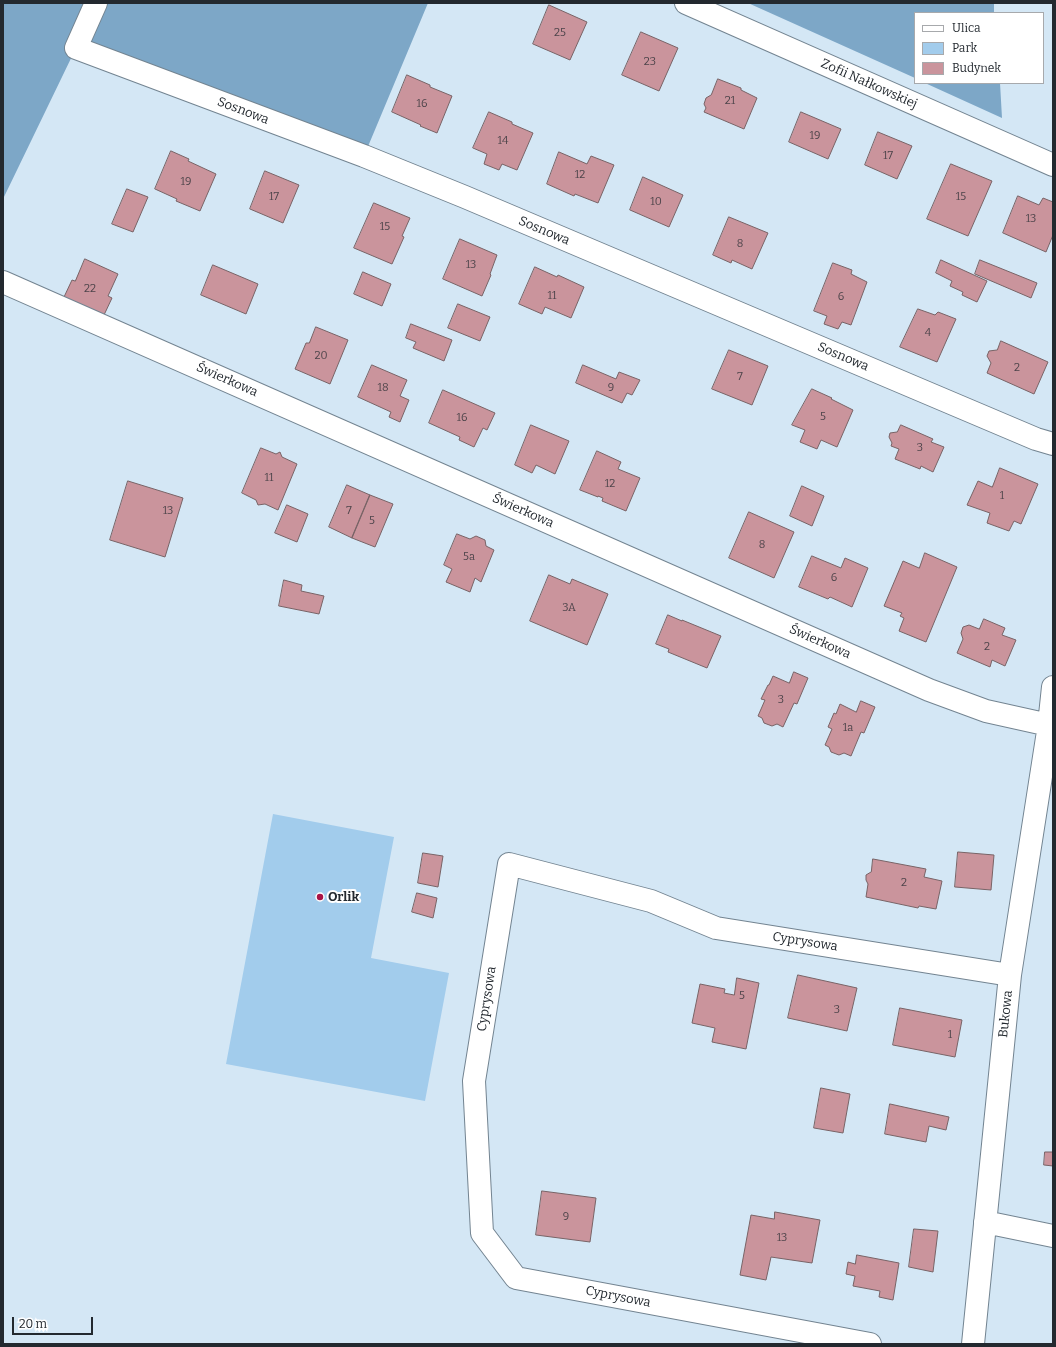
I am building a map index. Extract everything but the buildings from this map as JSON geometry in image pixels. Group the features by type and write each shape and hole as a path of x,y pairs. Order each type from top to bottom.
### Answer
{"street":[{"name":"Sosnowa","path":"96,3 76,48 378,162 1036,439 1053,444"},
{"name":"Zofii Nałkowskiej","path":"686,3 1053,165"},
{"name":"Świerkowa","path":"3,282 929,690 986,711 1049,725"},
{"name":"Bukowa","path":"973,1344 1010,975 1046,784 1049,725 1053,687"},
{"name":"Cyprysowa","path":"870,1344 516,1278 482,1233 474,1081 509,864 651,900 716,928 1010,975"},
{"path":"986,1222 1053,1236"}],"green space":[{"name":"Orlik","path":"273,814 394,837 371,958 449,973 425,1101 226,1064"}],"shaded area":[{"path":"3,3 428,3 364,156 76,48 3,199"},
{"path":"748,3 994,3 994,12 914,12 914,78"},
{"path":"927,84 1000,84 1002,118"}],"place":[{"name":"Orlik","path":"320,897"}]}
